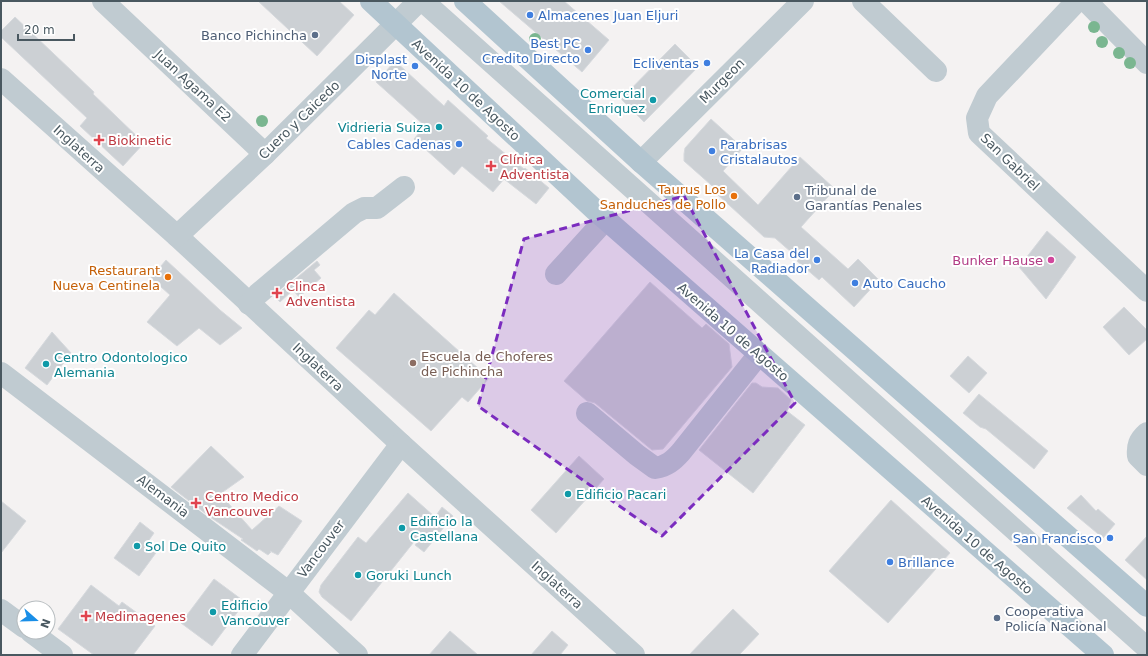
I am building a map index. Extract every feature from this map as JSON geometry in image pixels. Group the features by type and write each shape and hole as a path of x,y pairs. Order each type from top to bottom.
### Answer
{"main road":[{"name":"Avenida 10 de Agosto","path":"371,1 605,220 1103,655"},
{"path":"465,1 640,162 1061,529 1147,606"}],"street":[{"name":"Juan Agama E2","path":"103,1 265,154"},
{"name":"Cuero y Caicedo","path":"177,236 265,154 419,1"},
{"path":"423,1 1147,648"},
{"name":"Murgeon","path":"640,162 803,1"},
{"path":"863,1 936,71"},
{"name":"San Gabriel","path":"1077,1 987,96 977,118 979,133 1147,291"},
{"path":"1086,1 1147,63"},
{"name":"Inglaterra","path":"1,79 177,236 401,444 634,655"},
{"path":"250,304 258,294 354,213 364,208 377,208 404,187"},
{"path":"556,274 605,220"},
{"path":"587,413 637,455 655,468 664,467 673,461 681,452 759,354"},
{"name":"Alemania","path":"1,373 288,592 357,655"},
{"path":"1147,433 1137,446 1138,456 1147,465"},
{"name":"Vancouver","path":"242,655 401,444"},
{"path":"1,610 16,621"},
{"path":"42,640 62,655"}],"highlighted area":[{"path":"684,196 795,403 662,536 478,406 524,239"}],"building":[{"name":"Banco Pichincha","path":"258,1 339,1 354,15 317,56"},
{"path":"499,1 564,1 609,40 582,72"},
{"path":"15,17 94,92 93,94 144,143 123,166 80,126 87,118 1,37 1,31"},
{"path":"675,44 698,67 644,122 621,99"},
{"path":"395,61 444,106 448,100 488,136 486,138 549,188 536,204 504,179 493,192 462,166 454,175 414,139 425,126 376,82"},
{"path":"711,119 743,148 723,171 758,205 800,157 835,189 801,227 848,269 858,259 879,280 854,307 822,277 819,280 797,261 799,259 775,238 764,237 717,194 719,192 684,161 685,148"},
{"path":"1047,231 1076,257 1046,299 1019,267"},
{"path":"166,260 220,310 242,328 220,345 199,328 177,346 147,322 170,295 151,278"},
{"path":"317,261 320,265 314,270 321,278 299,297 293,290 280,302 275,296"},
{"path":"650,282 702,328 706,324 729,344 732,367 663,449 652,450 595,403 587,401 564,381"},
{"name":"Escuela de Choferes de Pichincha","path":"394,293 489,378 468,402 462,397 431,431 336,348 369,310 375,315"},
{"path":"1124,307 1147,330 1147,339 1129,355 1103,327"},
{"name":"Centro Odontologico Alemania","path":"52,332 71,353 47,385 25,368"},
{"path":"968,356 987,373 969,393 950,376"},
{"path":"752,383 756,383 762,387 778,388 791,400 787,411 805,425 753,493 699,450"},
{"path":"979,394 1048,451 1034,469 986,429 980,427 963,413"},
{"path":"211,446 244,477 220,494 252,530 279,506 302,521 278,555 270,551 271,552 268,555 259,549 257,551 241,540 243,539 210,517 171,487"},
{"name":"Edificio Pacari","path":"579,456 604,479 556,533 531,510"},
{"path":"408,493 435,517 442,507 453,516 424,552 415,545 419,540 417,538 351,621 322,597 319,592 321,585 358,537 366,543"},
{"path":"1081,495 1096,511 1098,509 1115,524 1103,538 1067,508"},
{"name":"Brillance","path":"891,500 950,553 888,623 829,571"},
{"path":"1,501 26,521 1,553"},
{"name":"Sol De Quito","path":"140,522 154,533 147,543 158,550 139,576 114,558"},
{"path":"1147,536 1147,580 1125,560"},
{"name":"Edificio Vancouver","path":"214,579 245,602 212,646 181,623"},
{"path":"91,585 119,606 122,602 155,626 133,655 94,655 58,629"},
{"path":"733,609 759,634 739,655 689,655"},
{"path":"450,631 478,655 429,655"},
{"path":"552,631 568,645 560,655 531,655"}],"place":[{"name":"Almacenes Juan Eljuri","path":"530,15"},
{"name":"Banco Pichincha","path":"315,35"},
{"name":"Best PC Credito Directo","path":"588,50"},
{"name":"Ecliventas","path":"707,63"},
{"name":"Displast Norte","path":"415,66"},
{"name":"Comercial Enriquez","path":"653,100"},
{"name":"Vidrieria Suiza","path":"439,127"},
{"name":"Biokinetic","path":"99,140"},
{"name":"Cables Cadenas","path":"459,144"},
{"name":"Parabrisas Cristalautos","path":"712,151"},
{"name":"Clínica Adventista","path":"491,166"},
{"name":"Taurus Los Sanduches de Pollo","path":"734,196"},
{"name":"Tribunal de Garantías Penales","path":"797,197"},
{"name":"La Casa del Radiador","path":"817,260"},
{"name":"Bunker Hause","path":"1051,260"},
{"name":"Restaurant Nueva Centinela","path":"168,277"},
{"name":"Auto Caucho","path":"855,283"},
{"name":"Clinca Adventista","path":"277,293"},
{"name":"Escuela de Choferes de Pichincha","path":"413,363"},
{"name":"Centro Odontologico Alemania","path":"46,364"},
{"name":"Edificio Pacari","path":"568,494"},
{"name":"Centro Medico Vancouver","path":"196,503"},
{"name":"Edificio la Castellana","path":"402,528"},
{"name":"San Francisco","path":"1110,538"},
{"name":"Sol De Quito","path":"137,546"},
{"name":"Brillance","path":"890,562"},
{"name":"Goruki Lunch","path":"358,575"},
{"name":"Edificio Vancouver","path":"213,612"},
{"name":"Medimagenes","path":"86,616"},
{"name":"Cooperativa Policía Nacional","path":"997,618"}]}
